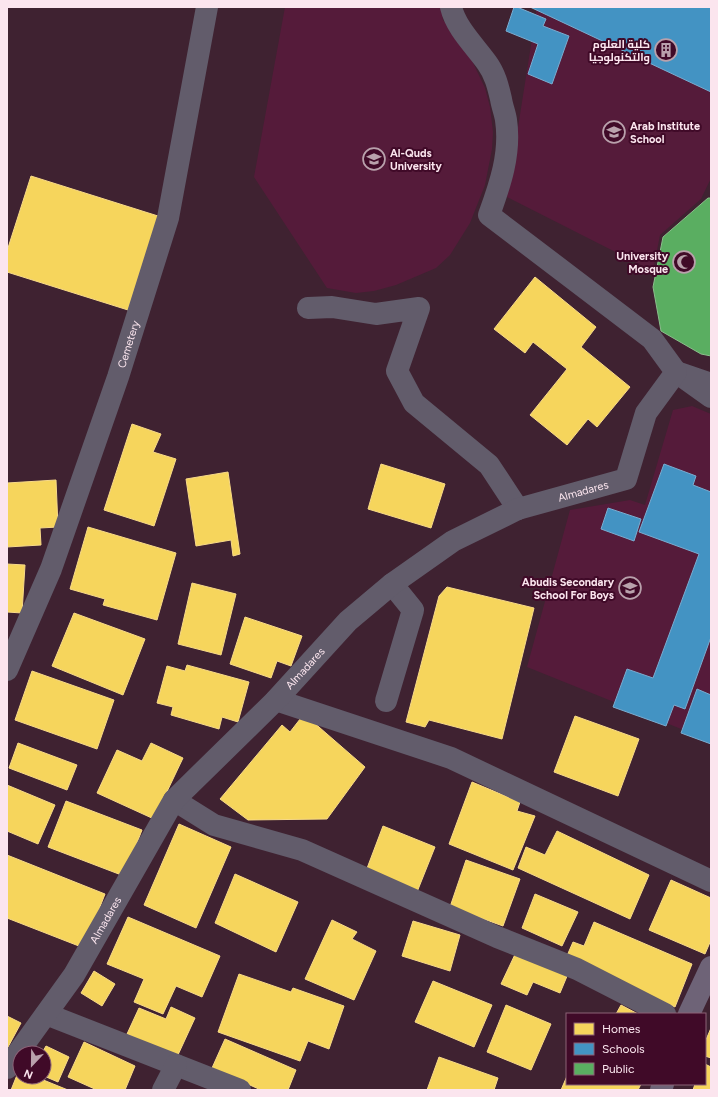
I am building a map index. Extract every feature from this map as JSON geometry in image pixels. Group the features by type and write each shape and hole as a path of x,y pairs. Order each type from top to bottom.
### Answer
{"main road":[{"path":"690,1013 705,998 711,967"}],"street":[{"name":"Cemetery","path":"7,670 52,569 118,377 168,218 207,7"},
{"path":"451,7 453,17 487,63 497,82 506,120 507,140 502,175 489,216 652,339 676,372 711,397"},
{"path":"308,308 332,306 376,314 419,308 397,371 414,403 488,465 518,509"},
{"path":"676,372 711,384"},
{"name":"Almadares","path":"7,1068 74,975 174,800 276,700 348,621 392,584 453,541 518,509 626,479 646,413 676,372"},
{"path":"386,700 413,610 392,584"},
{"path":"276,700 451,758 711,881"},
{"path":"174,800 214,825 302,850 496,937 577,970 663,1013"},
{"path":"46,1014 240,1090"},
{"path":"163,1090 176,1065"}],"shaded area":[{"name":"Al-Quds University","path":"285,7 441,7 443,20 466,48 485,88 490,107 493,132 492,149 485,185 470,223 450,255 436,268 396,285 374,291 356,293 327,288 254,177"},
{"name":"Arab Institute School","path":"537,7 711,85 711,178 701,199 660,235 653,271 507,197"},
{"name":"Abudis Secondary School For Boys","path":"692,406 711,414 711,741 527,667 570,510 630,500 645,505 673,410"}],"building: Homes":[{"path":"31,176 158,216 128,310 7,272 7,251"},
{"path":"535,277 596,327 581,347 630,387 597,427 588,419 567,445 530,415 567,369 533,342 525,353 494,329"},
{"path":"132,424 161,434 153,452 176,459 154,526 104,510"},
{"path":"381,464 445,484 431,528 368,509"},
{"path":"228,472 240,554 233,556 231,540 196,546 186,479"},
{"path":"56,480 58,527 40,528 41,545 7,547 7,483"},
{"path":"88,527 176,553 157,620 103,605 105,599 70,589"},
{"path":"7,564 25,565 22,613 7,612"},
{"path":"192,583 236,594 221,655 178,644"},
{"path":"447,587 534,608 502,739 429,720 425,727 406,722 439,596"},
{"path":"74,613 145,639 123,695 52,666"},
{"path":"245,617 302,636 291,666 277,661 271,678 230,664"},
{"path":"187,665 249,682 238,722 222,717 219,729 171,715 173,707 157,703 167,666 185,671"},
{"path":"32,671 114,700 97,749 15,720"},
{"path":"304,714 365,767 327,819 248,820 220,799 282,725 290,732"},
{"path":"575,716 639,739 618,796 554,772"},
{"path":"18,743 77,765 67,790 9,768"},
{"path":"151,743 183,758 154,819 97,793 117,750 142,761"},
{"path":"472,782 520,802 517,811 535,816 513,870 449,844"},
{"path":"7,785 55,805 38,844 7,831"},
{"path":"66,801 142,830 124,876 48,847"},
{"path":"179,824 231,847 196,928 144,905"},
{"path":"383,826 435,847 417,892 366,871"},
{"path":"557,831 649,875 630,919 518,868 526,847 545,855"},
{"path":"7,855 105,894 84,948 7,918"},
{"path":"466,860 520,879 503,926 450,907"},
{"path":"235,874 298,902 276,952 215,923"},
{"path":"671,880 711,898 711,940 705,954 649,930"},
{"path":"535,894 578,912 562,946 522,928"},
{"path":"128,917 220,956 202,997 176,986 163,1014 134,1002 144,979 107,964"},
{"path":"332,920 357,932 352,939 376,951 354,1000 305,979"},
{"path":"413,921 460,935 450,971 402,956"},
{"path":"594,922 692,964 675,1007 566,958 573,942 584,946"},
{"path":"518,948 570,969 560,993 533,982 527,995 501,984"},
{"path":"94,971 115,984 102,1006 81,993"},
{"path":"239,974 291,992 293,988 344,1006 329,1049 308,1041 300,1061 218,1032"},
{"path":"433,981 492,1005 474,1047 415,1022"},
{"path":"506,1005 551,1024 531,1070 487,1052"},
{"path":"621,1005 636,1013 617,1013"},
{"path":"171,1007 195,1018 177,1057 127,1034 139,1008 166,1019"},
{"path":"7,1016 21,1023 7,1049"},
{"path":"711,1028 711,1058 706,1056 706,1040"},
{"path":"225,1039 296,1070 288,1090 261,1090 212,1068"},
{"path":"84,1042 135,1066 125,1090 97,1090 68,1077"},
{"path":"52,1049 69,1057 58,1082 52,1079"},
{"path":"439,1057 498,1078 494,1090 427,1090"},
{"path":"706,1064 711,1067 711,1090 693,1090 695,1085 706,1085"},
{"path":"566,1078 566,1085 640,1085 638,1090 561,1090"},
{"path":"52,1084 68,1090 11,1090 13,1085 52,1085"}],"building: Schools":[{"path":"514,7 546,19 543,26 569,36 552,84 528,74 538,44 506,31"},
{"name":"كلية العلوم والتكنولوجيا","path":"530,7 711,7 711,92"},
{"path":"664,464 696,476 693,485 711,492 711,637 685,709 674,705 666,726 613,707 627,669 653,678 699,554 639,532"},
{"path":"608,508 641,519 634,541 601,529"},
{"path":"697,689 711,695 711,744 681,733"}],"building: Public":[{"name":"University Mosque","path":"708,198 711,198 711,356 701,354 661,331 653,287 663,237"}],"place":[{"name":"كلية العلوم والتكنولوجيا","path":"666,50"},
{"name":"Arab Institute School","path":"614,132"},
{"name":"Al-Quds University","path":"374,159"},
{"name":"University Mosque","path":"684,262"},
{"name":"Abudis Secondary School For Boys","path":"630,588"}]}
